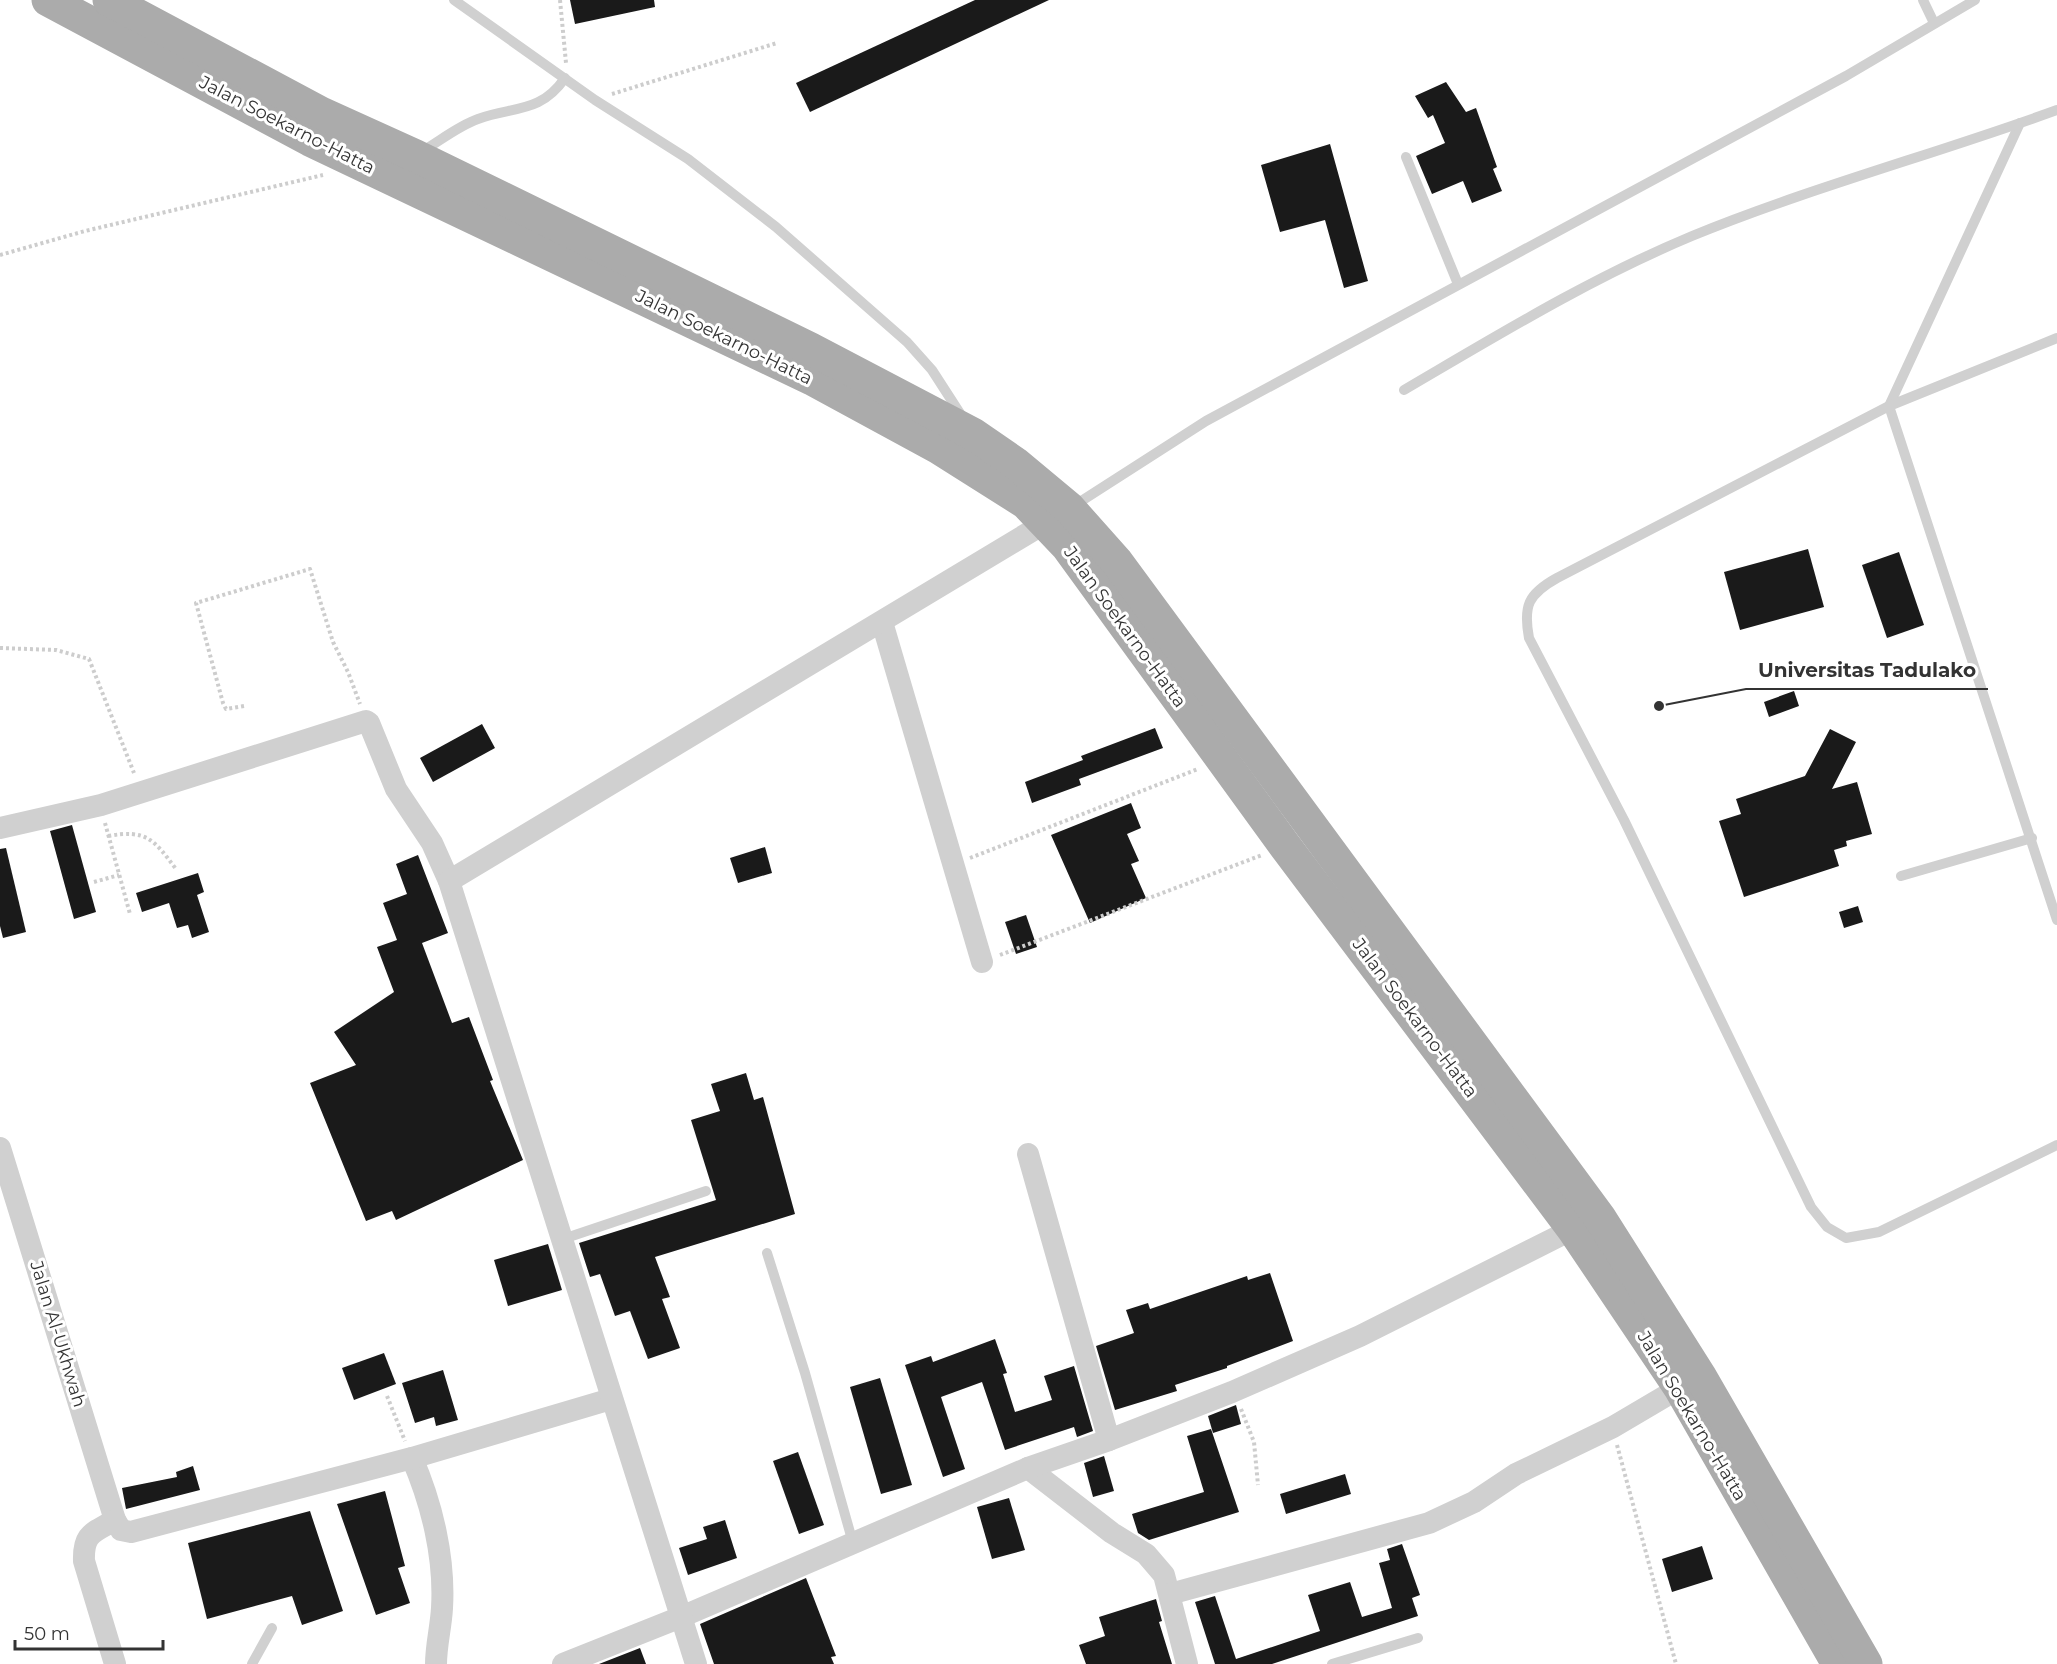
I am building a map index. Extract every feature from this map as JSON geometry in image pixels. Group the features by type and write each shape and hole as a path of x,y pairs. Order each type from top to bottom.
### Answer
{"main road":[{"name":"Jalan Soekarno-Hatta","path":"48,0 310,140 367,165 434,181 811,349 973,434 1015,463 1058,515 1117,562 1600,1218 1690,1382 1838,1664"},
{"name":"Jalan Soekarno-Hatta","path":"109,0 321,113 416,156 434,181 939,448 1026,503 1058,515"},
{"name":"Jalan Soekarno-Hatta","path":"1058,515 1067,546 1221,760 1690,1382 1866,1664"}],"street":[{"path":"449,881 1058,515"},
{"path":"882,622 982,962"},
{"path":"0,828 101,805 366,722 369,723 396,789 432,843 449,881 696,1664"},
{"name":"Jalan Al-Ukhwah","path":"0,1148 115,1520"},
{"path":"1028,1154 1109,1440"},
{"path":"563,1664 681,1617 1028,1468 1109,1440 1232,1392 1360,1336 1573,1229"},
{"path":"1170,1594 1429,1523 1474,1502 1516,1474 1612,1427 1690,1382"},
{"path":"115,1664 84,1561 84,1547 85,1540 91,1534 115,1520 121,1530 131,1532 412,1458 611,1399"},
{"path":"412,1458 423,1485 436,1536 442,1608 436,1664"},
{"path":"1028,1468 1112,1533 1146,1554 1164,1575 1187,1664"}],"lane":[{"path":"454,0 595,100 688,159 776,227 881,316 932,370 973,434"},
{"path":"1923,0 1934,23"},
{"path":"1058,515 1206,421 1846,76 1975,0"},
{"path":"416,156 474,120 528,108 550,96 565,78"},
{"path":"1404,390 1595,280 1691,237 1809,192 2057,110"},
{"path":"2020,123 1889,406 2057,920"},
{"path":"1406,157 1458,284"},
{"path":"2057,338 1889,406 1540,588 1528,602 1526,621 1529,638 1624,820 1811,1207 1827,1227 1846,1238 1879,1232 2057,1145"},
{"path":"1901,876 2032,838"},
{"path":"563,1239 706,1191"},
{"path":"767,1253 805,1373 853,1543"},
{"path":"252,1664 272,1628"},
{"path":"1332,1664 1418,1638"}],"path":[{"path":"560,0 560,17 566,54 565,78"},
{"path":"595,100 777,43"},
{"path":"0,255 85,231 367,165"},
{"path":"244,706 226,708 223,703 196,603 310,568 333,642 348,672 366,722"},
{"path":"0,648 56,650 89,659 142,791"},
{"path":"954,864 1221,760"},
{"path":"101,805 130,914"},
{"path":"108,836 131,832 154,840 176,869"},
{"path":"982,962 1131,903 1285,846"},
{"path":"94,882 119,875"},
{"path":"1232,1392 1247,1419 1254,1442 1258,1485"},
{"path":"387,1396 412,1458"},
{"path":"1612,1427 1676,1664"}],"building":[{"path":"570,0 654,0 655,7 575,24"},
{"path":"975,0 1049,0 810,112 796,83"},
{"path":"1446,82 1466,112 1476,108 1497,167 1493,169 1502,191 1472,203 1463,181 1432,194 1416,156 1445,143 1433,115 1428,118 1415,96"},
{"path":"1330,144 1368,281 1344,288 1325,220 1280,232 1261,165"},
{"path":"1808,549 1824,607 1740,630 1724,572"},
{"path":"1899,552 1924,625 1887,638 1862,565"},
{"path":"1794,691 1799,706 1769,717 1764,702"},
{"path":"482,724 495,748 433,782 420,758"},
{"path":"1155,728 1163,748 1079,779 1081,785 1032,803 1025,782 1083,760 1081,756"},
{"path":"1830,729 1856,742 1832,789 1857,782 1872,834 1846,841 1847,846 1834,850 1839,866 1744,897 1719,821 1741,814 1736,799 1805,776"},
{"path":"1131,803 1141,828 1127,834 1139,861 1131,864 1146,898 1090,923 1051,835"},
{"path":"72,825 96,912 74,919 50,831"},
{"path":"765,847 772,873 738,883 730,858"},
{"path":"6,848 26,932 3,938 0,926 0,849"},
{"path":"418,855 448,933 422,943 452,1023 469,1017 493,1080 490,1081 523,1160 396,1220 392,1211 366,1221 310,1083 356,1065 334,1032 394,992 377,947 397,940 383,903 407,894 396,864"},
{"path":"198,873 204,892 197,895 209,932 192,938 188,925 177,928 169,903 142,912 136,893"},
{"path":"1858,906 1863,922 1844,928 1839,912"},
{"path":"1026,915 1037,947 1016,954 1005,922"},
{"path":"746,1073 754,1100 763,1097 795,1214 655,1257 670,1297 662,1299 680,1348 648,1359 630,1311 615,1316 600,1274 590,1277 579,1243 716,1200 691,1120 720,1111 711,1084"},
{"path":"548,1244 562,1290 508,1306 494,1260"},
{"path":"1270,1273 1293,1341 1227,1366 1227,1368 1175,1385 1177,1391 1115,1410 1096,1346 1134,1333 1126,1310 1148,1303 1150,1309 1247,1276 1248,1280"},
{"path":"995,1339 1007,1373 1003,1374 1015,1412 1052,1400 1044,1376 1074,1366 1093,1431 1077,1437 1074,1427 1005,1450 982,1382 941,1397 965,1469 943,1477 905,1365 931,1356 933,1362"},
{"path":"384,1353 396,1384 354,1400 342,1368"},
{"path":"443,1370 458,1420 436,1426 434,1417 415,1423 402,1383"},
{"path":"880,1378 912,1485 881,1494 850,1387"},
{"path":"1236,1405 1241,1424 1213,1433 1208,1416"},
{"path":"1211,1429 1239,1512 1149,1540 1138,1533 1132,1514 1204,1492 1187,1436"},
{"path":"798,1452 824,1525 799,1534 773,1461"},
{"path":"1104,1456 1114,1491 1093,1497 1084,1463"},
{"path":"193,1466 200,1490 126,1509 122,1488 177,1477 176,1472"},
{"path":"1345,1474 1351,1494 1286,1514 1280,1494"},
{"path":"385,1491 405,1566 398,1568 410,1603 376,1615 337,1504"},
{"path":"1009,1498 1025,1550 992,1559 977,1507"},
{"path":"310,1511 343,1611 302,1625 292,1596 207,1619 188,1543"},
{"path":"725,1520 737,1558 688,1575 679,1548 707,1539 703,1527"},
{"path":"1402,1544 1420,1595 1412,1598 1418,1616 1272,1664 1215,1664 1195,1602 1215,1596 1236,1659 1320,1631 1308,1595 1350,1582 1362,1617 1392,1608 1379,1563 1390,1560 1387,1549"},
{"path":"1702,1546 1713,1579 1672,1592 1662,1559"},
{"path":"806,1578 836,1656 831,1657 834,1664 714,1664 700,1624"},
{"path":"1156,1599 1162,1621 1159,1622 1172,1664 1086,1664 1079,1645 1105,1636 1099,1617"},
{"path":"640,1648 646,1664 599,1664"}],"place":[{"name":"Universitas Tadulako","path":"1659,706"}]}
